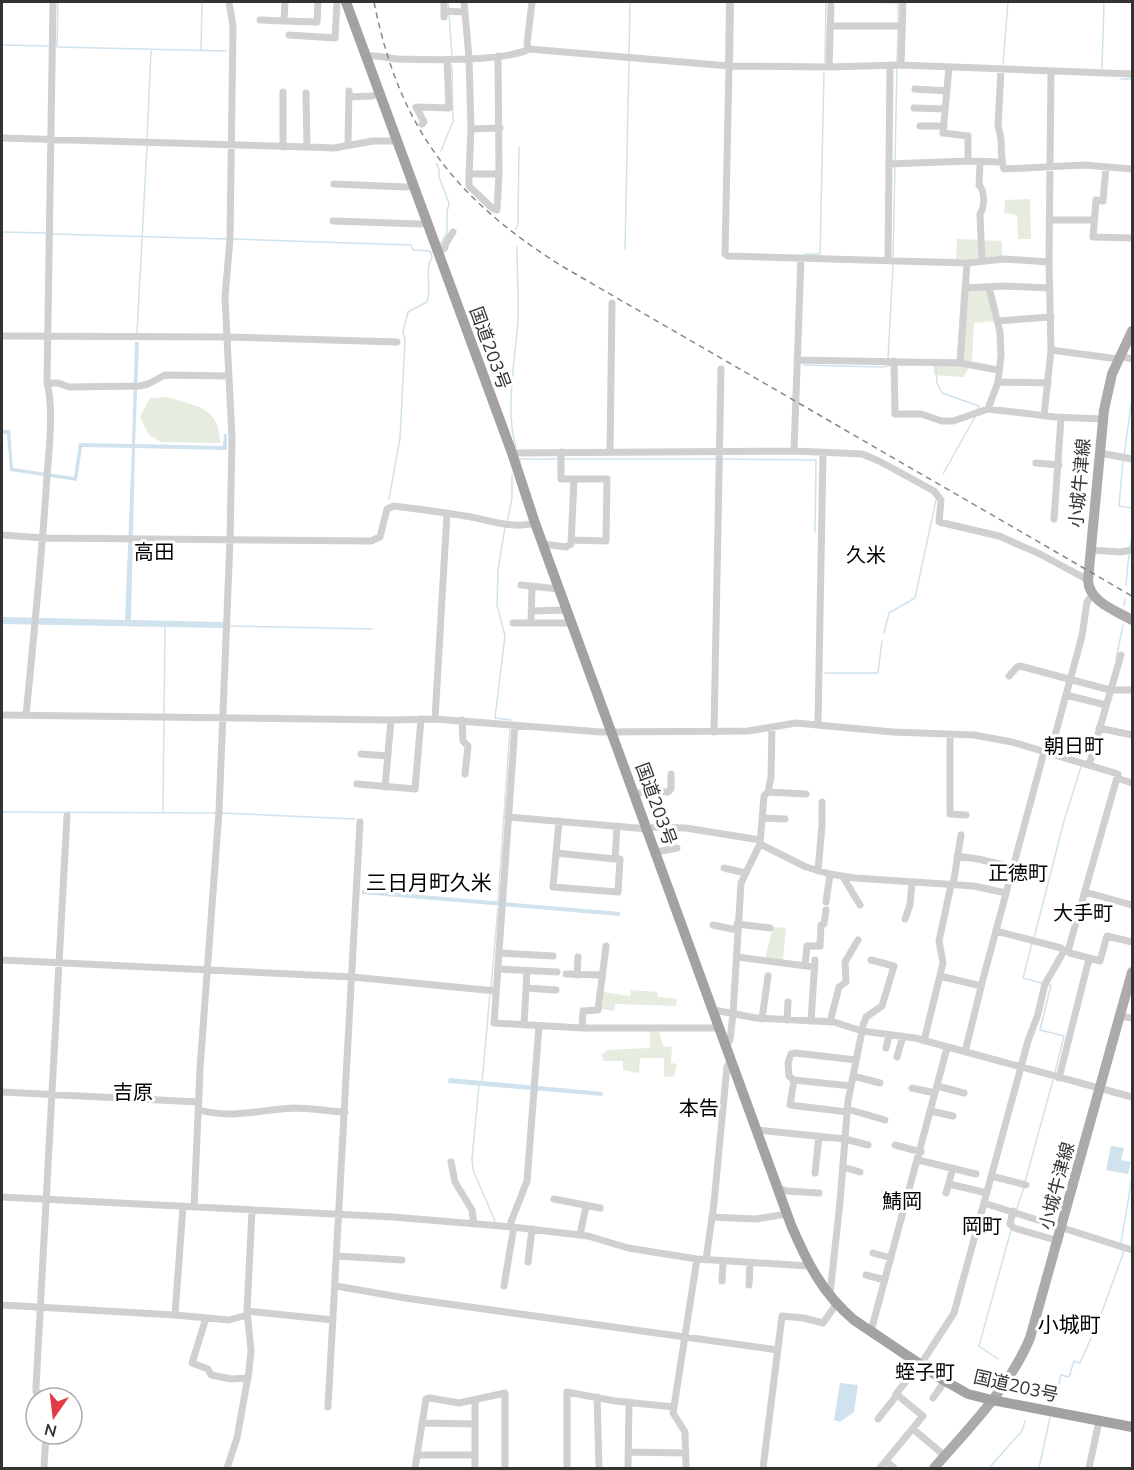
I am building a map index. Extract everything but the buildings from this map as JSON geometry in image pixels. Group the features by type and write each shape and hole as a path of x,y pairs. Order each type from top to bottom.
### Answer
{"highway":[{"name":"国道203号","path":"346,2 787,1214 809,1266 833,1299 854,1320 968,1394 1099,1421 1132,1425"}],"main road":[{"name":"小城牛津線","path":"1092,595 1088,580 1102,419 1107,392 1118,358 1132,331"},
{"path":"1092,595 1132,620"},
{"name":"小城牛津線","path":"934,1468 1009,1379 1030,1338 1063,1228 1132,972"}],"street":[{"path":"26,715 44,538 47,475 53,2"},
{"path":"194,1207 200,1069 219,811 230,540 232,439 225,297 230,240 233,26 229,2"},
{"path":"284,21 285,2"},
{"path":"260,20 317,22 318,2"},
{"path":"289,36 335,38 337,2"},
{"path":"444,2 447,13 464,12"},
{"path":"464,2 469,58 471,129 469,186 497,210 500,128 498,56"},
{"path":"529,49 527,44 532,2"},
{"path":"730,2 725,254 728,256 967,263 1004,259 1049,262"},
{"path":"901,65 898,26 903,2"},
{"path":"830,68 831,5"},
{"path":"830,26 898,26"},
{"path":"366,56 378,54 397,59 447,60 498,56 529,49 729,66 830,68 901,65 1132,74"},
{"path":"422,124 424,122 416,107 449,108 447,60"},
{"path":"888,260 890,65"},
{"path":"949,67 943,133 968,136 968,161"},
{"path":"1001,69 998,127 1001,133 1001,162 1004,169 1106,166 1132,170"},
{"path":"1044,416 1051,317 1049,220 1051,71"},
{"path":"915,89 947,91"},
{"path":"283,92 283,147"},
{"path":"306,93 307,147"},
{"path":"348,145 349,94 372,96 379,94"},
{"path":"914,108 945,109"},
{"path":"920,126 944,126"},
{"path":"471,129 500,128"},
{"path":"2,138 334,148 373,141 398,141"},
{"path":"980,162 979,185 982,189 984,208 980,214 982,261"},
{"path":"889,164 1001,162"},
{"path":"1106,166 1103,201 1096,200 1093,237 1132,238"},
{"path":"469,174 499,174"},
{"path":"333,184 406,188 413,186"},
{"path":"1049,220 1094,220"},
{"path":"333,221 420,224 427,222"},
{"path":"438,252 446,248 445,245 453,232"},
{"path":"794,451 801,258"},
{"path":"960,363 967,263"},
{"path":"965,288 1003,286 1050,288"},
{"path":"984,411 998,382 1001,355 997,321 989,287"},
{"path":"610,452 612,303"},
{"path":"997,321 1051,317"},
{"path":"2,336 227,337 398,342"},
{"path":"1050,350 1132,359"},
{"path":"797,360 894,364 960,363 998,370"},
{"path":"894,364 894,414 921,414 942,421 953,421 984,411 1102,419"},
{"path":"714,732 721,369"},
{"path":"47,383 58,383 69,387 135,386 148,384 165,375 229,376"},
{"path":"998,382 1048,383"},
{"path":"1054,519 1061,418"},
{"path":"512,453 794,451 862,454 934,491 941,500 939,522 999,536 1040,554 1088,580"},
{"path":"561,452 561,479 607,479 606,541 573,540"},
{"path":"818,724 823,453"},
{"path":"1100,453 1127,458"},
{"path":"1036,463 1059,465"},
{"path":"543,544 566,547 573,540 574,479"},
{"path":"2,535 44,538 371,541 380,537 384,514 390,507 447,513 506,524 535,523"},
{"path":"435,718 447,513"},
{"path":"1091,550 1131,550"},
{"path":"521,585 560,589"},
{"path":"531,623 532,587"},
{"path":"965,1052 1013,867 1066,695 1082,636 1087,602 1092,595"},
{"path":"532,611 567,610"},
{"path":"513,623 572,623"},
{"path":"1089,765 1108,690 1120,655"},
{"path":"1009,676 1020,666 1108,690 1132,690"},
{"path":"1066,695 1106,705"},
{"path":"2,715 391,720 435,718 612,732 748,731 796,723 818,724 893,732 987,736 1118,774 1066,951 1045,984 954,1314 921,1364 878,1419"},
{"path":"357,784 415,789 421,719"},
{"path":"385,787 391,720"},
{"path":"462,720 463,741 468,746 465,774"},
{"path":"515,725 494,1023 582,1028 720,1028"},
{"path":"726,1045 730,1040 733,1014 741,883 760,842 764,796 768,792 771,777 772,727"},
{"path":"1099,728 1132,735"},
{"path":"950,735 950,814 966,815"},
{"path":"360,754 388,756"},
{"path":"635,795 648,791 668,792 671,789 671,774"},
{"path":"1117,778 1132,783"},
{"path":"768,792 806,794"},
{"path":"818,871 822,802"},
{"path":"36,1386 67,816"},
{"path":"508,817 648,829 654,827 686,828 760,842 788,859 818,871 843,877 974,886 1006,893"},
{"path":"763,818 785,819"},
{"path":"556,853 620,859 618,892 553,887 556,853 559,821"},
{"path":"328,1407 360,822"},
{"path":"615,859 617,826"},
{"path":"924,1041 943,963 939,940 961,835"},
{"path":"656,852 677,848"},
{"path":"957,856 1013,867"},
{"path":"724,868 745,873"},
{"path":"805,965 807,946 820,946 821,925 824,924 830,874"},
{"path":"843,877 860,905"},
{"path":"905,919 910,905 912,883"},
{"path":"1084,892 1132,905"},
{"path":"712,925 771,928"},
{"path":"996,931 1100,961 1107,936 1132,942"},
{"path":"830,1022 839,987 846,982 845,962 858,940"},
{"path":"582,1028 583,1011 598,1010 606,946"},
{"path":"499,953 553,956"},
{"path":"577,975 578,957"},
{"path":"737,957 805,965 814,963 811,1020"},
{"path":"1059,1078 1089,959"},
{"path":"2,960 352,977 496,991"},
{"path":"763,1468 782,1316 823,1323 833,1299 847,1110 851,1086 866,1017 882,1006 894,966 871,960"},
{"path":"498,969 557,972"},
{"path":"524,1025 527,971"},
{"path":"566,974 602,975"},
{"path":"762,1019 768,976"},
{"path":"940,976 981,986"},
{"path":"526,988 556,990"},
{"path":"787,1020 788,1002"},
{"path":"714,1010 762,1019 830,1022 862,1031 903,1036 1132,1097"},
{"path":"1120,1016 1132,1018"},
{"path":"504,1286 511,1222 527,1181 539,1026"},
{"path":"886,1048 889,1035"},
{"path":"897,1058 903,1036"},
{"path":"871,1331 947,1047"},
{"path":"851,1086 794,1080 789,1076 788,1064 791,1054 856,1060"},
{"path":"706,1260 727,1066 732,1061"},
{"path":"853,1077 880,1083"},
{"path":"794,1080 790,1105 847,1110 885,1120"},
{"path":"912,1088 964,1093"},
{"path":"2,1092 199,1106 216,1115 294,1108 345,1112"},
{"path":"931,1111 953,1116"},
{"path":"757,1130 845,1138 868,1144"},
{"path":"815,1173 819,1136"},
{"path":"895,1145 919,1156 976,1174"},
{"path":"451,1162 455,1182 472,1210 474,1224"},
{"path":"843,1167 861,1172"},
{"path":"946,1193 953,1168"},
{"path":"991,1176 1024,1184"},
{"path":"949,1184 987,1193"},
{"path":"778,1188 819,1193"},
{"path":"885,1192 908,1198"},
{"path":"2,1197 340,1214 512,1227 580,1235 628,1248 706,1260 809,1266"},
{"path":"554,1199 600,1208"},
{"path":"984,1203 1132,1250"},
{"path":"175,1315 183,1206"},
{"path":"580,1235 586,1206"},
{"path":"226,1468 237,1438 251,1350 247,1313 252,1210"},
{"path":"1015,1213 1013,1227 1059,1240"},
{"path":"712,1216 756,1219 787,1214"},
{"path":"528,1262 532,1229"},
{"path":"873,1253 891,1258"},
{"path":"337,1256 402,1260"},
{"path":"686,1468 685,1432 673,1413 697,1258"},
{"path":"722,1281 723,1262"},
{"path":"749,1285 750,1263"},
{"path":"866,1275 885,1280"},
{"path":"336,1286 405,1298 778,1350"},
{"path":"2,1305 230,1320 247,1313 333,1320"},
{"path":"206,1318 192,1363 208,1369 211,1375 231,1379 248,1378"},
{"path":"933,1398 945,1381"},
{"path":"567,1468 567,1392 674,1407"},
{"path":"415,1468 426,1399 459,1403 506,1393 505,1468"},
{"path":"880,1468 923,1416 897,1395"},
{"path":"597,1397 599,1468"},
{"path":"475,1468 476,1400"},
{"path":"628,1468 629,1402"},
{"path":"1089,1468 1099,1421"},
{"path":"423,1423 475,1424"},
{"path":"913,1429 945,1456"},
{"path":"44,1468 45,1446"},
{"path":"628,1452 686,1453"},
{"path":"418,1455 475,1455"},
{"path":"886,1461 894,1468"}],"shaded area":[{"path":"1030,199 1031,239 1018,239 1017,215 1004,213 1005,200"},
{"path":"957,239 1002,241 1002,256 956,260"},
{"path":"987,289 994,321 974,323 972,360 964,377 934,375 934,359 957,359 961,291"},
{"path":"167,397 197,406 211,415 219,431 220,443 161,442 149,435 140,417 150,398"},
{"path":"773,927 786,928 783,960 765,959"},
{"path":"631,990 657,992 658,997 677,999 676,1006 615,1004 614,1011 602,1009 604,992 630,996"},
{"path":"650,1031 659,1031 663,1046 672,1047 671,1063 677,1064 674,1076 664,1077 664,1058 640,1058 639,1073 623,1070 623,1061 604,1061 601,1055 608,1050 650,1048"}],"water":[{"path":"135,342 139,342 135,444 223,446 224,434 227,434 227,450 135,448 131,620 223,622 223,628 2,624 2,617 125,620 132,448 82,447 77,481 10,471 7,434 2,434 2,430 10,430 13,468 74,477 79,443 132,444"},
{"path":"362,890 620,912 620,916 362,894"},
{"path":"449,1078 603,1092 602,1096 448,1083"},
{"path":"1111,1146 1124,1148 1121,1160 1131,1162 1128,1174 1106,1170"},
{"path":"840,1383 858,1385 854,1412 840,1422 834,1420"}],"waterway":[{"path":"58,2 57,47 226,51"},
{"path":"201,50 202,2"},
{"path":"448,2 449,9"},
{"path":"629,56 630,2"},
{"path":"825,63 826,2"},
{"path":"863,2 898,3 898,23"},
{"path":"1003,64 1008,2"},
{"path":"1102,69 1104,2"},
{"path":"449,14 452,55"},
{"path":"897,62 898,28"},
{"path":"2,45 49,46"},
{"path":"147,139 151,51"},
{"path":"625,249 629,61"},
{"path":"441,151 453,121 452,65"},
{"path":"895,161 897,67"},
{"path":"805,254 820,254 824,73"},
{"path":"1121,79 1132,79"},
{"path":"137,333 147,146"},
{"path":"516,229 518,224 519,147"},
{"path":"436,163 449,203 447,233 440,245"},
{"path":"893,257 895,166"},
{"path":"2,232 46,233"},
{"path":"52,234 227,239"},
{"path":"233,239 411,245 413,250 430,251 432,257 429,267 427,302 408,312 403,332 405,340 400,438 389,499"},
{"path":"516,447 511,402 518,322 517,247"},
{"path":"888,359 893,265"},
{"path":"804,365 882,367 891,365"},
{"path":"935,366 937,383 942,393 979,406 978,410"},
{"path":"1124,456 1132,398"},
{"path":"943,474 975,417"},
{"path":"520,462 520,459 557,459"},
{"path":"565,459 716,459"},
{"path":"721,459 816,460 815,532"},
{"path":"1123,461 1119,506 1132,508"},
{"path":"507,523 512,498 512,475"},
{"path":"884,633 889,613 915,598 936,500"},
{"path":"505,527 498,570 497,605 505,636 495,718 511,720"},
{"path":"1130,548 1132,535"},
{"path":"1126,585 1129,553"},
{"path":"1124,606 1125,599"},
{"path":"1116,659 1123,625"},
{"path":"231,626 372,629"},
{"path":"164,715 165,627"},
{"path":"825,673 878,673 882,641"},
{"path":"163,811 164,720"},
{"path":"498,902 510,729"},
{"path":"1034,938 1064,821 1081,767"},
{"path":"2,812 216,813"},
{"path":"221,813 355,819"},
{"path":"491,988 498,907"},
{"path":"1032,943 1023,978 1041,983"},
{"path":"1049,985 1051,985 1040,1030 1064,1036 1055,1072"},
{"path":"482,1083 490,993"},
{"path":"1025,1182 1053,1080"},
{"path":"479,1085 473,1170 495,1221"},
{"path":"1121,1243 1132,1177"},
{"path":"1016,1211 1024,1187"},
{"path":"998,1359 979,1346 1011,1230"},
{"path":"1054,1404 1061,1375 1069,1377 1074,1361 1080,1363 1099,1320 1124,1251"},
{"path":"1039,1468 1050,1417"},
{"path":"989,1468 1022,1431 1025,1421"}],"railway":[{"path":"374,2 385,46 399,86 416,122 436,155 489,213 522,239 560,265 1132,596"}],"district":[{"name":"高田","path":"154,552"},
{"name":"久米","path":"866,555"},
{"name":"朝日町","path":"1074,746"},
{"name":"正徳町","path":"1018,873"},
{"name":"三日月町久米","path":"429,883"},
{"name":"大手町","path":"1083,913"},
{"name":"吉原","path":"133,1092"},
{"name":"本告","path":"699,1108"},
{"name":"鯖岡","path":"902,1201"},
{"name":"岡町","path":"982,1226"},
{"name":"小城町","path":"1069,1325"},
{"name":"蛭子町","path":"925,1372"}]}
